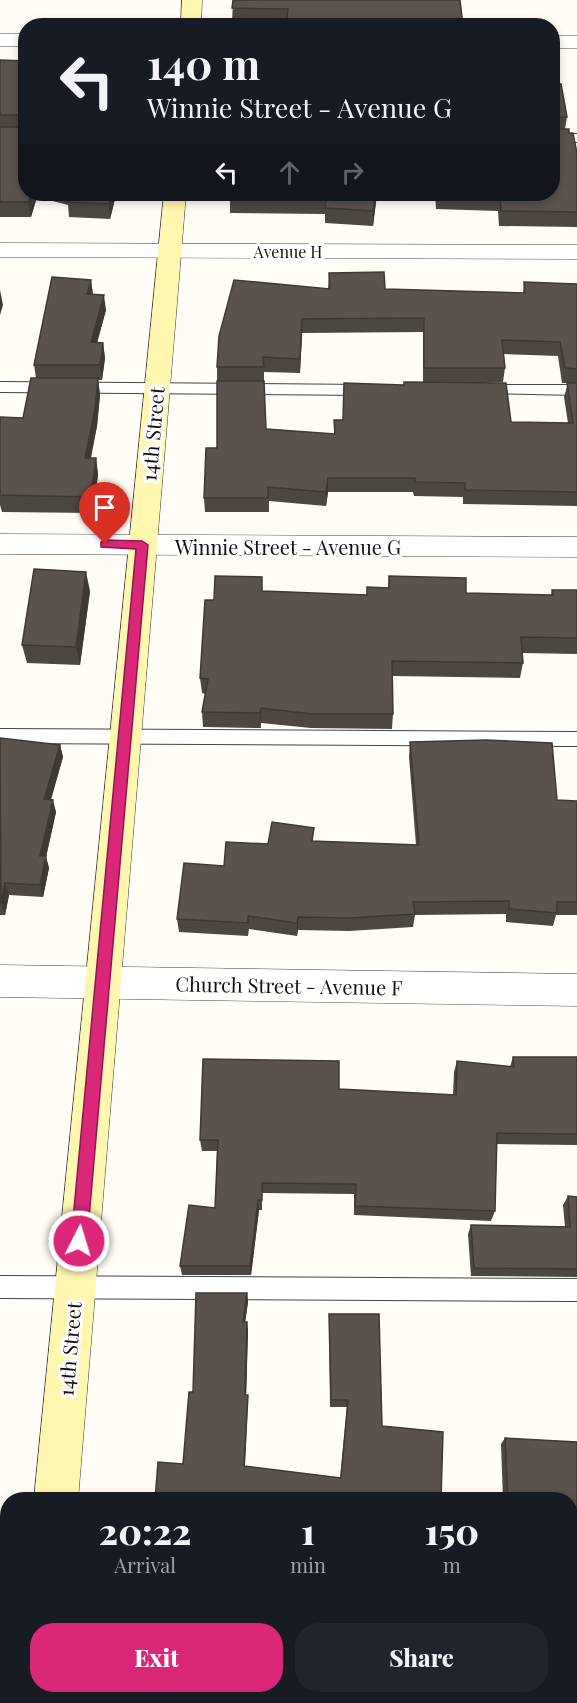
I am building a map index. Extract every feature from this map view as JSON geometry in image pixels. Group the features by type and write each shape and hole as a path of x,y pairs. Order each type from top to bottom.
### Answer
{"main road":[{"path":"191,18 192,0"},
{"name":"14th Street","path":"57,1492 174,201"}],"street":[{"path":"0,40 18,40"},
{"path":"560,42 577,42"},
{"name":"Avenue H","path":"0,250 577,252"},
{"name":"Winnie Street - Avenue G","path":"0,544 577,548"},
{"name":"Church Street - Avenue F","path":"0,981 577,990"}],"lane":[{"path":"560,138 577,138"},
{"path":"0,387 378,390"},
{"path":"472,390 577,390"},
{"path":"0,736 577,739"},
{"path":"0,1287 577,1290"}],"building":[{"path":"233,0 460,0 462,18 287,18 288,9 232,8"},
{"path":"0,60 18,61 18,115 0,115"},
{"path":"560,84 561,84 567,117 560,117"},
{"path":"0,127 18,127 18,201 28,202 0,202"},
{"path":"560,129 569,129 569,133 573,133 577,153 577,212 501,211 500,201 560,201"},
{"path":"67,201 110,201 109,204"},
{"path":"326,201 375,201 373,211 325,208"},
{"path":"384,272 385,289 525,293 524,282 577,284 577,369 565,368 560,342 502,340 505,368 424,368 424,318 302,319 300,359 263,357 264,367 217,367 219,336 234,280 330,289 329,273"},
{"path":"52,277 91,280 87,294 104,295 91,342 103,343 100,365 34,365"},
{"path":"31,378 98,378 95,409 85,458 96,458 91,497 0,495 0,417 23,418"},
{"path":"217,381 264,381 266,429 335,434 334,420 343,420 344,383 404,385 404,382 506,383 511,422 573,423 567,383 577,383 577,492 465,490 465,483 415,482 415,478 328,478 326,492 268,487 268,498 204,498 206,448 217,448"},
{"path":"34,569 86,572 76,647 22,645"},
{"path":"215,576 262,577 262,591 367,595 367,587 389,588 389,576 466,578 466,593 553,595 552,590 577,590 577,638 521,637 523,663 392,661 393,714 312,714 261,708 260,713 202,712 208,679 200,678 205,600 214,600"},
{"path":"0,738 60,745 44,799 53,800 40,856 46,856 40,885 5,883 1,903"},
{"path":"486,740 552,743 557,800 577,801 577,902 557,902 557,913 509,909 509,901 413,902 415,914 350,918 298,917 297,923 248,916 248,923 177,919 184,863 224,866 226,842 268,844 272,822 314,828 312,841 419,845 410,742"},
{"path":"513,1057 577,1057 577,1134 497,1133 495,1211 355,1206 356,1184 262,1183 262,1200 258,1200 250,1266 180,1266 189,1205 215,1208 218,1140 200,1140 203,1059 339,1061 339,1089 456,1095 457,1061 514,1067"},
{"path":"568,1196 577,1197 577,1269 474,1268 471,1225 570,1227"},
{"path":"196,1293 247,1293 243,1322 247,1322 245,1395 248,1395 244,1466 341,1478 348,1400 331,1400 329,1314 379,1314 382,1426 443,1432 441,1492 156,1492 158,1462 183,1464 189,1392 193,1392"},
{"path":"505,1438 577,1442 577,1492 508,1492"}],"route":[{"path":"79,1241 142,545 105,544"}]}
